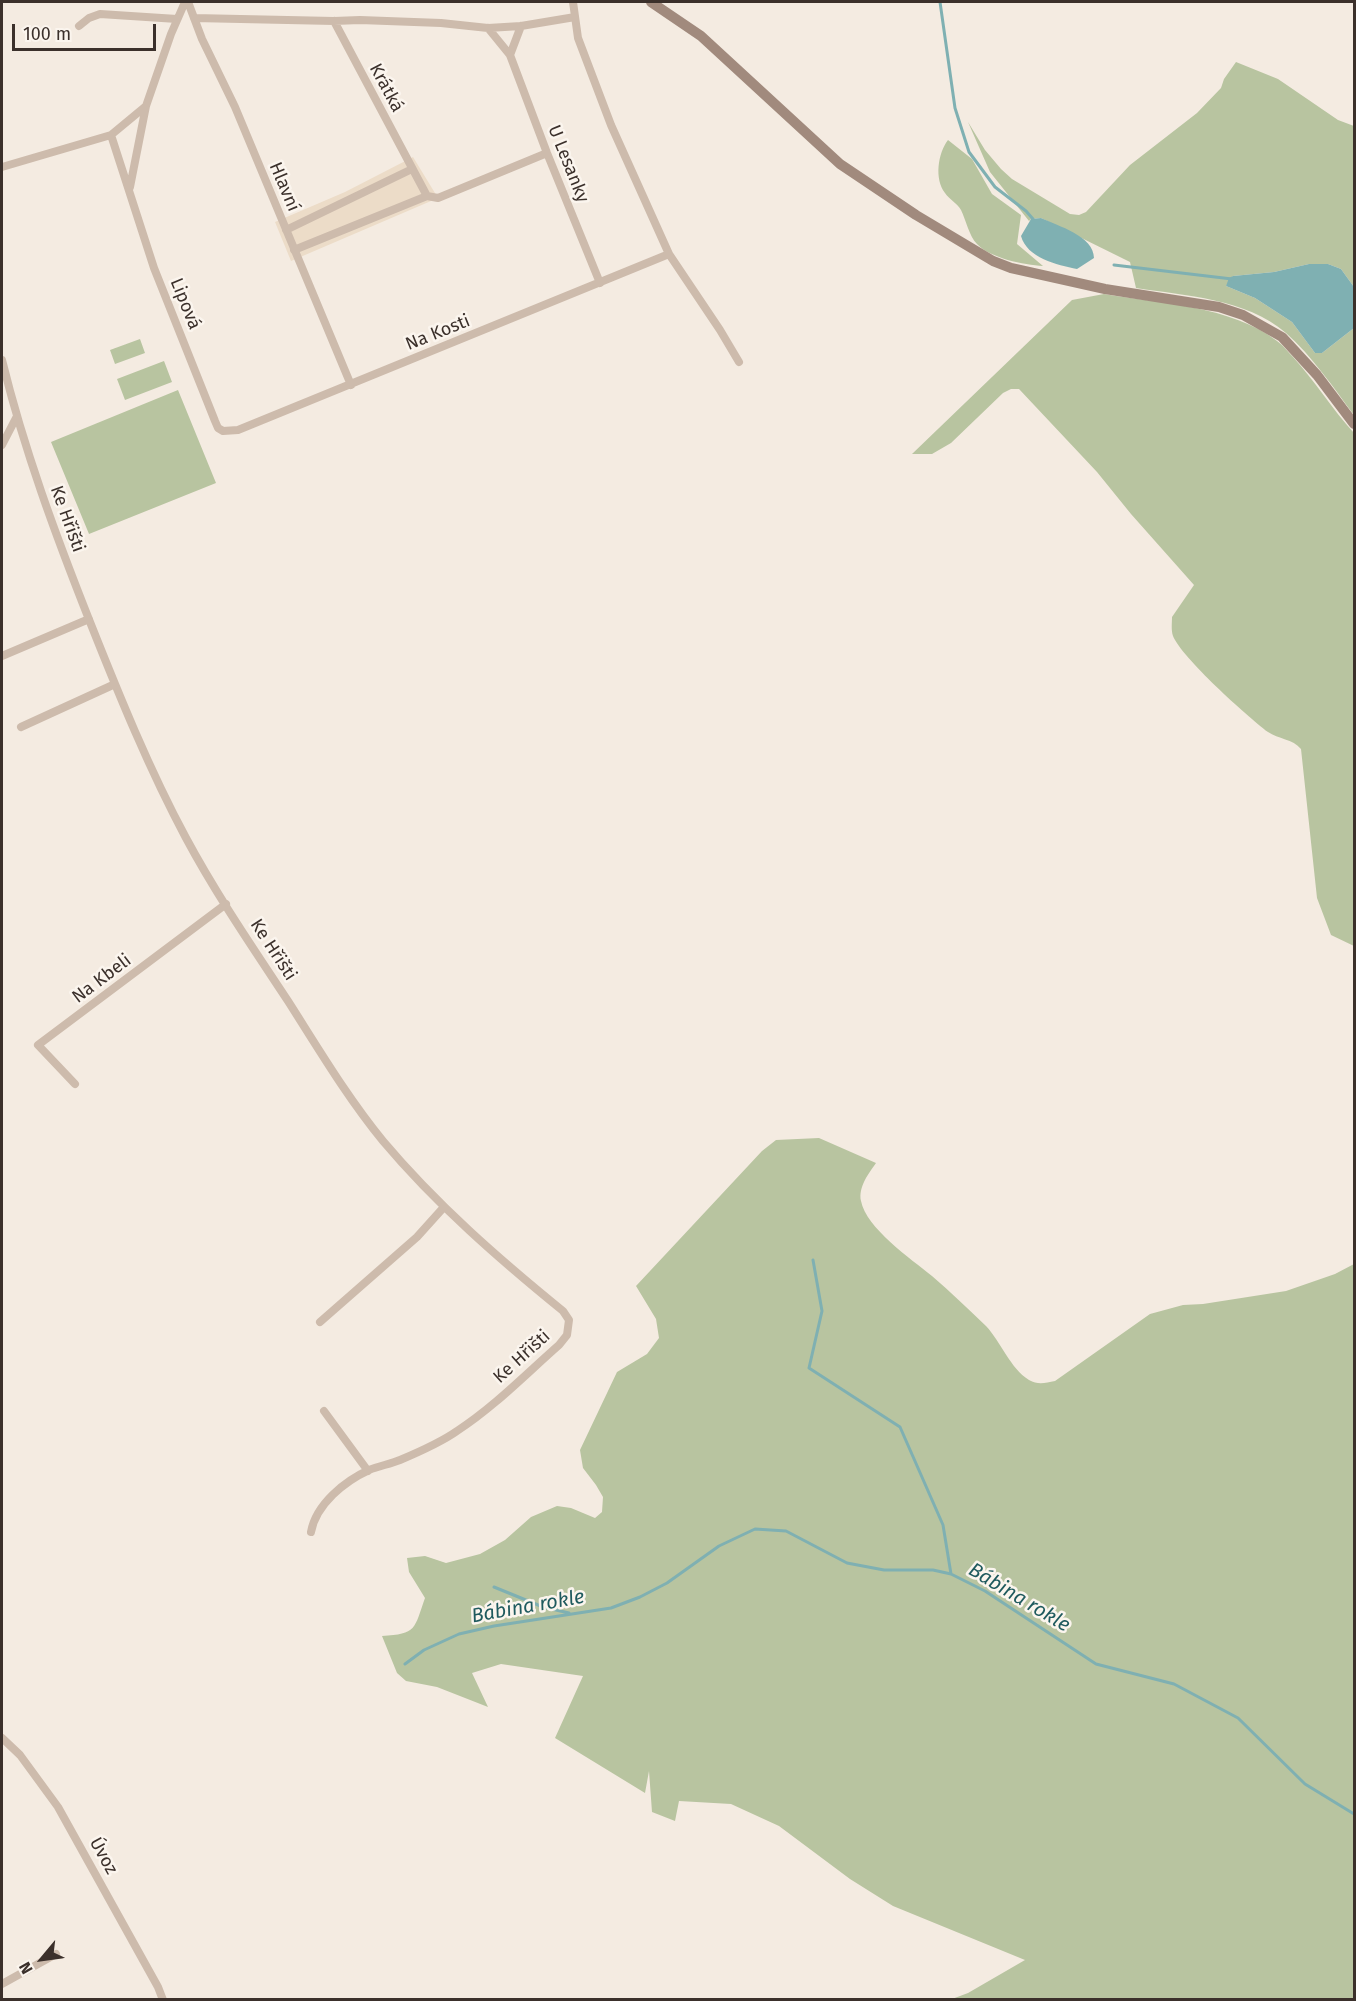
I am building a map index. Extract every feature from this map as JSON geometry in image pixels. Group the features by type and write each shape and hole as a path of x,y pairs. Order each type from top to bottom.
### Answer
{"street":[{"name":"Hlavní","path":"186,2 235,107 351,385"},
{"name":"Lipová","path":"129,189 146,106 177,19 186,2"},
{"path":"573,2 578,38 611,125 669,254 739,362"},
{"path":"651,2 701,36 840,164 926,221 993,261 1011,268 1105,289 1219,307 1243,315 1282,337 1317,375 1354,424"},
{"path":"79,26 89,18 100,14 177,19"},
{"path":"194,18 360,20 441,23 488,28 521,26 575,16"},
{"name":"Krátká","path":"333,21 427,196"},
{"path":"510,55 521,26"},
{"name":"U Lesanky","path":"488,28 510,55 600,283"},
{"path":"2,167 111,135 146,106"},
{"name":"Lipová","path":"111,135 154,268 218,428"},
{"path":"294,249 427,196 438,198 547,153"},
{"path":"286,230 412,169"},
{"name":"Na Kosti","path":"218,428 223,431 238,430 669,254"},
{"name":"Ke Hřišti","path":"2,360 16,417 89,619 162,790 188,841 352,1100 382,1140 444,1207 563,1311 569,1320 567,1335 559,1345 457,1432 398,1461 368,1471 329,1499 319,1510 312,1532"},
{"path":"2,445 16,417"},
{"path":"2,656 89,619"},
{"path":"21,727 115,684"},
{"name":"Na Kbeli","path":"75,1084 38,1045 226,904"},
{"path":"320,1322 417,1237 444,1207"},
{"path":"324,1411 368,1471"},
{"name":"Úvoz","path":"2,1737 20,1755 58,1807 158,1987 163,2000"},
{"path":"2,1984 56,1954"}],"green space":[{"path":"1236,62 1278,79 1338,120 1354,126 1354,287 1341,269 1328,264 1309,264 1274,272 1233,276 1226,286 1255,298 1292,322 1315,353 1322,353 1354,328 1354,415 1305,352 1270,321 1234,305 1214,300 1136,288 1130,262 1041,218 1029,221 990,172 968,122 985,150 1012,179 1070,214 1079,215 1086,212 1130,165 1197,113 1221,88 1224,79"},
{"path":"948,140 972,159 992,194 1021,215 1017,244 1043,266 999,257 983,249 974,241 961,210 945,193 939,181 940,159"},
{"path":"1104,294 1217,313 1259,329 1277,341 1301,366 1354,433 1354,946 1331,935 1317,898 1301,749 1294,743 1268,732 1258,724 1216,686 1179,646 1172,634 1172,617 1194,585 1097,472 1019,389 1011,389 1003,393 951,443 932,454 912,454 1072,300"},
{"path":"140,339 145,353 115,364 110,350"},
{"path":"164,361 172,382 125,400 117,379"},
{"path":"178,390 216,483 89,534 51,442"},
{"path":"819,1138 876,1163 865,1181 860,1196 871,1222 890,1242 939,1282 986,1326 1016,1369 1035,1383 1055,1381 1150,1314 1183,1305 1286,1291 1335,1274 1354,1264 1354,1999 952,1999 968,1993 1025,1960 893,1906 850,1879 779,1826 731,1804 679,1801 675,1821 652,1812 649,1771 645,1793 555,1738 583,1676 501,1664 472,1673 488,1707 437,1687 406,1681 397,1673 382,1636 402,1634 412,1628 419,1617 425,1598 409,1572 407,1558 425,1556 446,1563 480,1554 505,1540 531,1517 557,1506 571,1508 595,1518 602,1512 603,1497 583,1468 580,1450 617,1372 647,1354 659,1338 656,1319 636,1286 762,1151 776,1140"}],"shaded area":[{"path":"413,157 438,198 291,261 275,222 345,192"}],"water":[{"path":"1041,218 1082,238 1092,250 1094,258 1077,269 1052,263 1029,250 1021,236 1031,219"},
{"path":"1309,264 1328,264 1341,269 1354,287 1354,328 1322,353 1315,353 1292,322 1255,298 1226,286 1229,278 1233,276 1274,272"}],"waterway":[{"path":"940,2 955,108 969,152 995,187 1033,219"},
{"path":"1114,265 1232,279"},
{"path":"813,1260 822,1311 809,1368 900,1427 943,1525 951,1574"},
{"name":"Bábina rokle","path":"405,1664 424,1650 459,1634 494,1626 611,1608 667,1583 719,1546 755,1529 786,1531 847,1563 884,1570 933,1570 951,1574 985,1591 1096,1664 1174,1684 1238,1718 1305,1784 1354,1814"},
{"path":"494,1587 543,1607 569,1613"}]}
